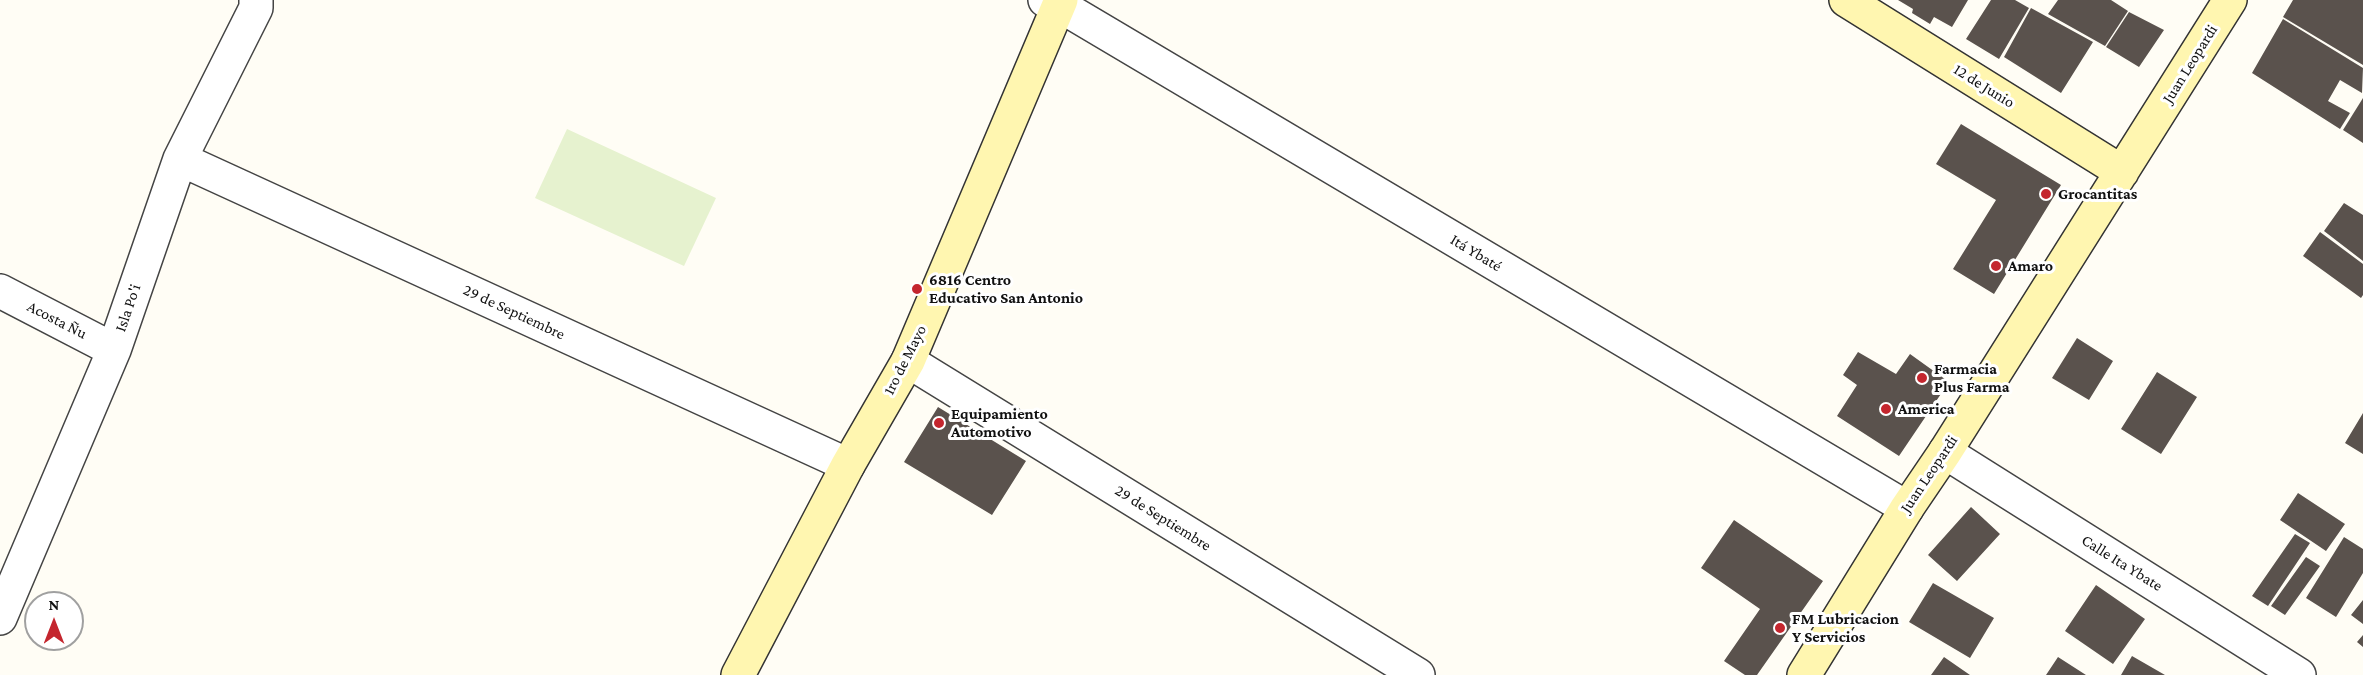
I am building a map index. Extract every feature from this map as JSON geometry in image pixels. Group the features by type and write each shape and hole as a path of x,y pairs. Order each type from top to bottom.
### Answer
{"street":[{"name":"Isla Po'i","path":"0,618 114,350 180,159 256,8 256,0"},
{"name":"12 de Junio","path":"1846,0 2122,172"},
{"name":"Juan Leopardi","path":"1804,675 1906,508 1945,452 2230,0"},
{"name":"1ro de Mayo","path":"738,675 848,465 908,361 1055,2"},
{"name":"Itá Ybaté","path":"1055,2 1906,508"},
{"name":"29 de Septiembre","path":"180,159 848,465"},
{"name":"Acosta Ñu","path":"0,291 114,350"},
{"name":"29 de Septiembre","path":"908,361 1418,675"},
{"name":"Calle Ita Ybate","path":"1945,452 2299,675"}],"green space":[{"path":"567,129 716,198 684,266 535,198"}],"building":[{"path":"1898,0 1968,0 1952,27 1934,17 1930,24 1912,13 1913,9"},
{"path":"1991,0 2015,0 2029,8 1999,59 1966,39"},
{"path":"2058,0 2111,0 2128,11 2105,46 2048,14"},
{"path":"2293,0 2363,0 2363,65 2283,17"},
{"path":"2031,8 2093,42 2061,93 2004,57"},
{"path":"2129,12 2164,30 2139,67 2106,47"},
{"path":"2283,19 2363,68 2362,93 2340,80 2328,101 2350,113 2340,129 2252,73"},
{"path":"2363,98 2363,143 2343,130"},
{"path":"1961,124 2061,185 1994,294 1953,269 1996,200 1936,164"},
{"path":"2344,203 2363,215 2363,261 2324,231"},
{"path":"2320,232 2363,264 2363,295 2361,298 2303,256"},
{"path":"2077,338 2113,361 2089,400 2052,378"},
{"name":"America","path":"1858,352 1896,374 1910,354 1949,382 1899,456 1837,416 1857,385 1843,375"},
{"path":"2157,372 2197,397 2161,454 2121,429"},
{"path":"938,407 1026,461 992,515 904,462"},
{"path":"2363,413 2363,454 2345,443"},
{"path":"2298,493 2345,524 2326,551 2280,520"},
{"path":"1971,507 2000,534 1957,581 1928,555"},
{"path":"1734,520 1823,581 1757,675 1745,675 1724,661 1760,609 1701,568"},
{"path":"2295,534 2310,543 2268,606 2252,596"},
{"path":"2344,537 2363,549 2363,573 2336,617 2306,598"},
{"path":"2306,557 2320,566 2285,615 2271,606"},
{"path":"1933,583 1994,618 1970,658 1909,622"},
{"path":"2096,585 2145,619 2113,664 2065,631"},
{"path":"2363,600 2363,624 2351,615"},
{"path":"2363,635 2363,647 2357,642"},
{"path":"2132,656 2165,675 2121,675"},
{"path":"1944,657 1970,675 1931,675"},
{"path":"2058,657 2086,675 2046,675"}],"place":[{"name":"Grocantitas","path":"2046,194"},
{"name":"Amaro","path":"1996,266"},
{"name":"6816 Centro Educativo San Antonio","path":"917,289"},
{"name":"Farmacia Plus Farma","path":"1922,378"},
{"name":"America","path":"1886,409"},
{"name":"Equipamiento Automotivo","path":"939,423"},
{"name":"FM Lubricacion Y Servicios","path":"1780,628"}]}
